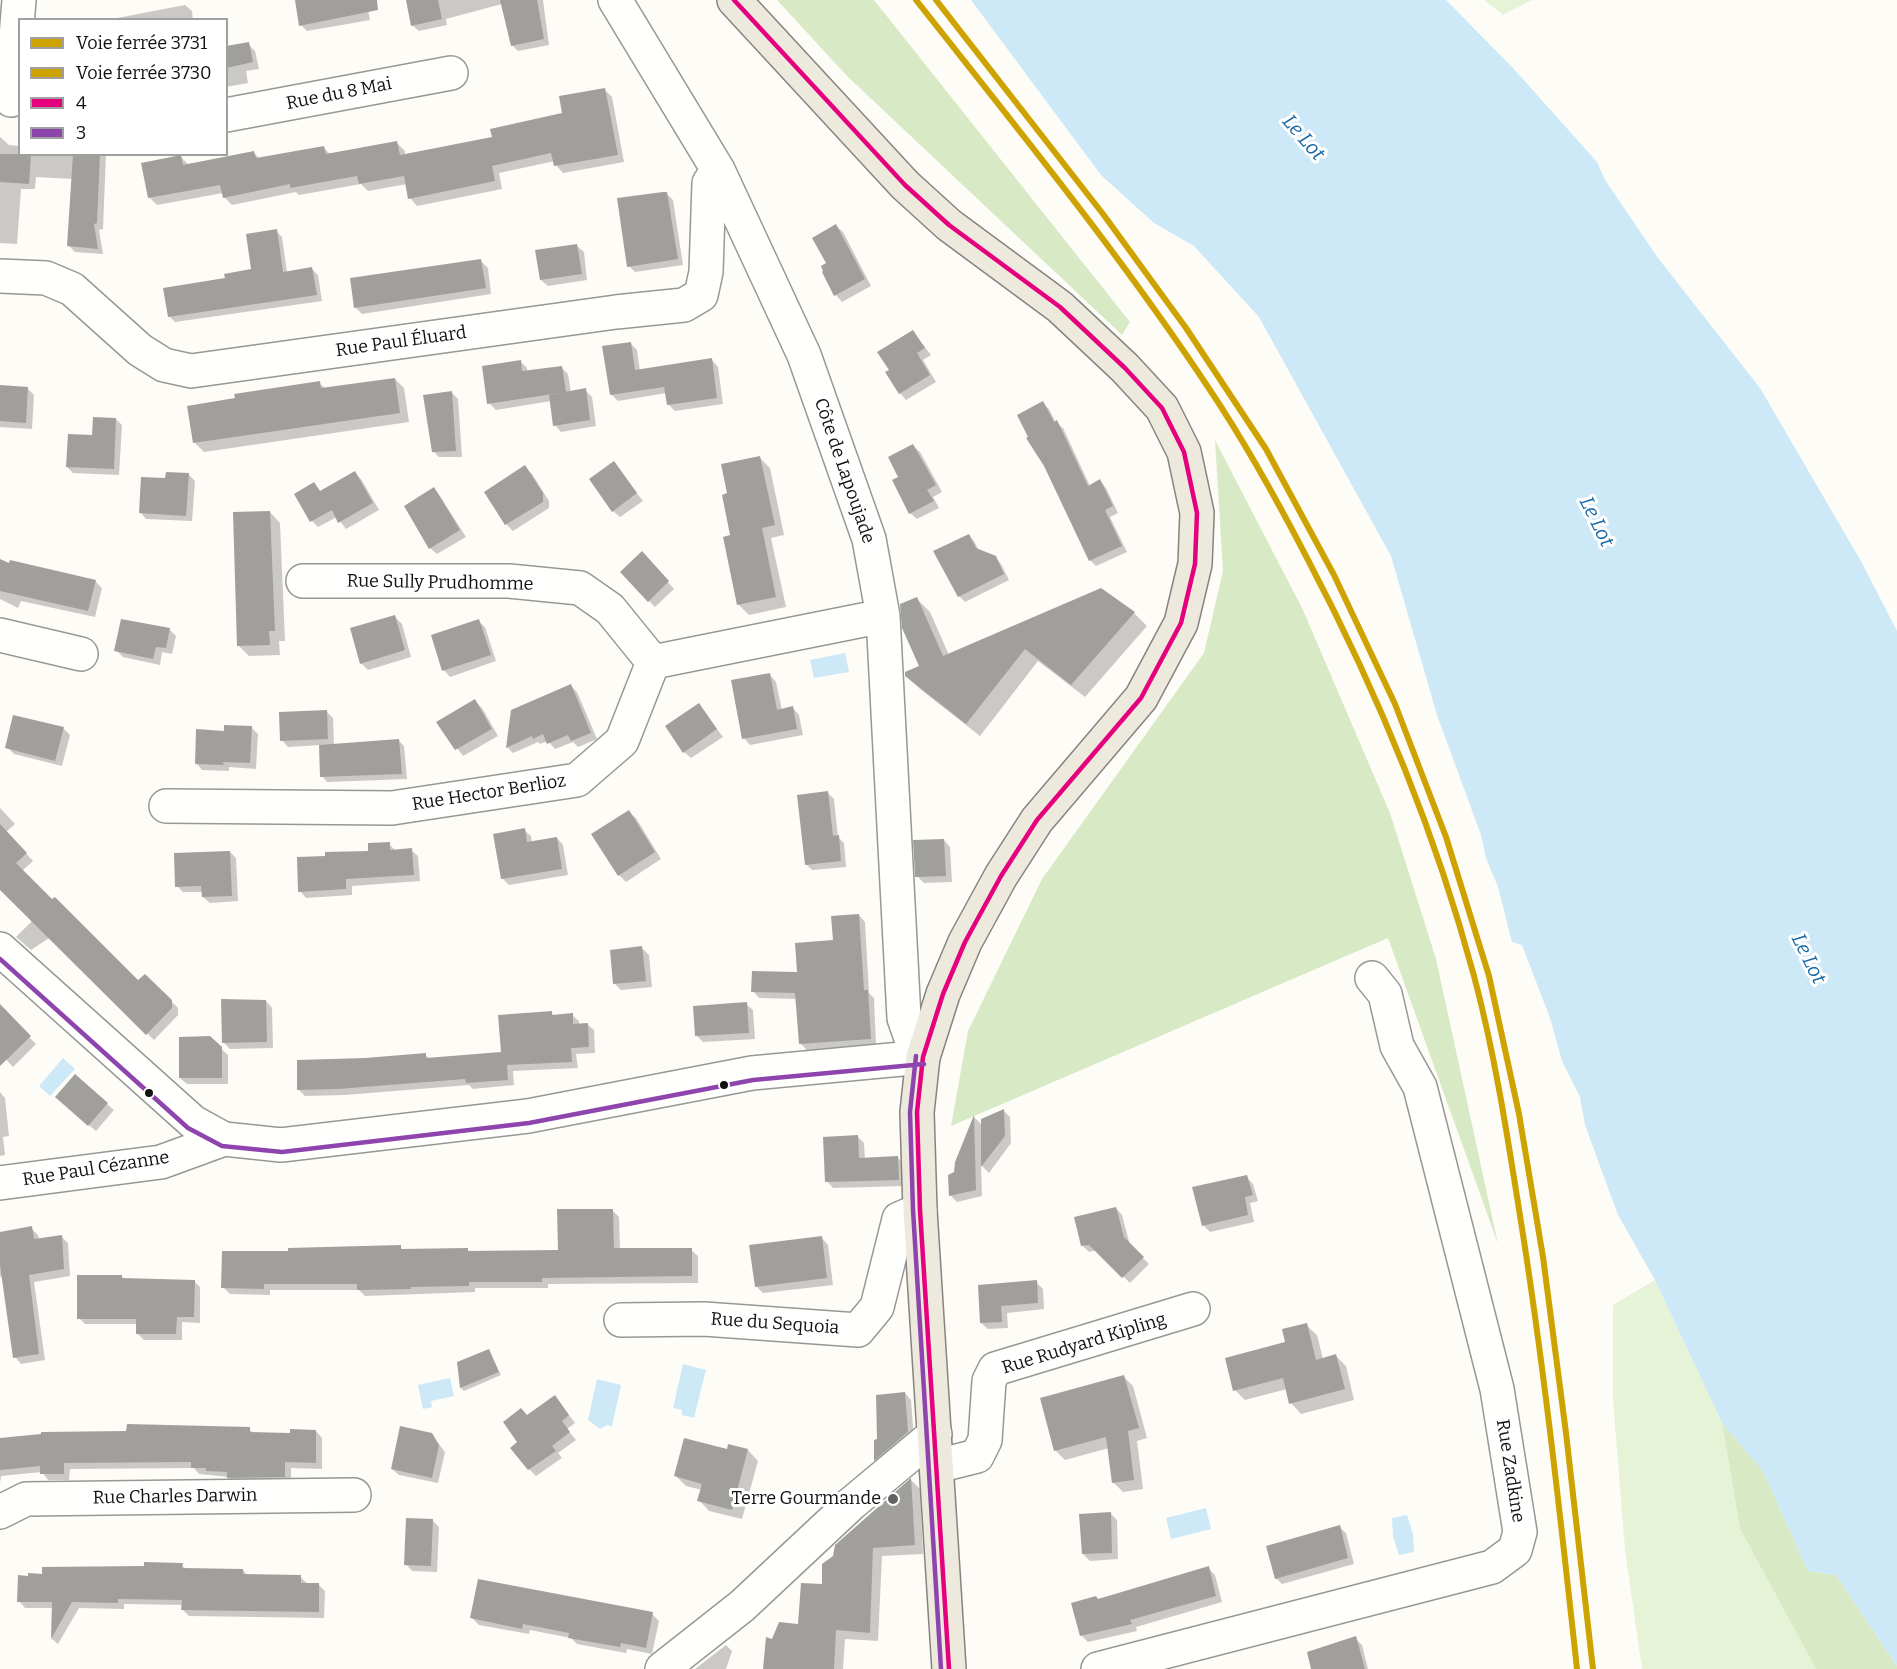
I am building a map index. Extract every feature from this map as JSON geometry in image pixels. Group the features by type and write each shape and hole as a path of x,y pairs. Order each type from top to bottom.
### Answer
{"main road":[{"path":"734,0 904,185 949,225 1060,307 1125,368 1162,408 1184,452 1197,513 1196,564 1181,623 1141,698 1037,820 1001,876 965,942 944,994 923,1058 917,1112 920,1210 949,1669"}],"street":[{"path":"10,100 19,0"},
{"name":"Côte de Lapoujade","path":"615,0 718,170 804,355 869,539 883,616 904,1018 912,1041 923,1058"},
{"name":"Rue du 8 Mai","path":"228,115 451,73"},
{"name":"Rue Paul Éluard","path":"0,276 46,278 72,289 140,350 164,365 191,371 616,312 684,305 701,296 706,272 709,183 718,170"},
{"name":"Rue Sully Prudhomme","path":"303,581 509,581 580,588 610,609 653,662"},
{"path":"653,662 883,616"},
{"path":"0,635 81,654"},
{"name":"Rue Hector Berlioz","path":"166,806 392,808 577,780 622,741 653,662"},
{"path":"0,949 193,1122 224,1139 281,1145 528,1116 752,1073 923,1058"},
{"name":"Rue Zadkine","path":"1098,1669 1492,1567 1515,1550 1520,1532 1497,1389 1420,1088 1397,1046 1385,994 1372,978"},
{"name":"Rue Paul Cézanne","path":"0,1183 161,1162 224,1139"},
{"name":"Rue du Sequoia","path":"621,1320 704,1319 858,1330 877,1307 899,1219 920,1210"},
{"name":"Rue Rudyard Kipling","path":"937,1466 977,1456 985,1440 989,1381 995,1369 1193,1309"},
{"path":"662,1669 742,1606 851,1504 935,1434"},
{"name":"Rue Charles Darwin","path":"0,1512 26,1499 354,1495"}],"green space":[{"path":"777,0 874,0 1130,322 1122,335 847,76"},
{"path":"1484,0 1532,0 1503,15"},
{"path":"1215,440 1303,610 1390,813 1436,959 1498,1244 1388,938 951,1126 968,1031 1042,879 1204,653 1223,571"},
{"path":"1655,1280 1722,1423 1740,1529 1816,1669 1642,1669 1625,1550 1613,1399 1613,1305"},
{"path":"1722,1423 1763,1471 1808,1571 1836,1575 1897,1669 1816,1669 1740,1529"}],"water":[{"name":"Le Lot","path":"971,0 1446,0 1513,68 1597,162 1605,180 1658,258 1760,388 1862,563 1897,631 1897,1666 1836,1575 1808,1571 1763,1471 1722,1423 1655,1280 1618,1215 1585,1125 1580,1097 1562,1061 1550,1018 1522,945 1512,942 1498,887 1486,858 1481,835 1437,715 1391,556 1259,317 1194,246 1154,223 1101,175"},
{"path":"845,653 849,672 814,678 810,660"},
{"path":"63,1058 75,1069 50,1096 39,1086"},
{"path":"683,1364 706,1370 694,1418 682,1415 682,1410 673,1408"},
{"path":"450,1378 454,1396 431,1401 432,1407 423,1409 418,1385"},
{"path":"597,1379 621,1385 612,1426 607,1425 600,1429 588,1420"},
{"path":"1206,1508 1211,1529 1171,1539 1166,1518"},
{"path":"1407,1515 1413,1534 1414,1552 1399,1555 1393,1536 1392,1518"}],"building":[{"path":"295,0 377,0 378,10 299,26"},
{"path":"406,0 438,0 442,19 411,26"},
{"path":"500,0 537,0 544,39 511,46"},
{"path":"249,42 253,62 228,68 228,46"},
{"path":"605,88 618,155 554,166 551,153 492,166 495,181 408,199 404,176 359,184 357,176 290,188 290,184 223,198 220,185 148,198 141,163 181,156 183,165 254,151 256,158 324,146 326,154 397,141 400,155 492,137 490,129 562,113 559,96"},
{"path":"0,154 31,156 29,184 0,182"},
{"path":"73,156 100,156 97,223 94,224 98,249 67,246"},
{"path":"667,192 678,259 627,267 617,198"},
{"path":"836,224 865,279 834,296 822,272 821,266 826,263 812,238"},
{"path":"277,229 283,272 312,267 317,295 168,317 163,288 225,278 224,274 251,269 246,234"},
{"path":"577,244 582,274 540,280 535,250"},
{"path":"481,259 486,288 354,308 350,278"},
{"path":"913,330 925,348 917,353 930,375 899,394 885,372 889,370 877,352"},
{"path":"631,342 635,370 712,358 717,398 667,405 664,387 610,395 602,346"},
{"path":"521,360 522,371 562,366 566,392 487,404 482,366"},
{"path":"395,378 400,413 193,443 187,406 235,398 234,394 320,381 321,388"},
{"path":"0,385 28,387 26,423 0,421"},
{"path":"586,388 590,420 553,426 549,395"},
{"path":"452,391 456,451 432,452 423,395"},
{"path":"1043,401 1054,422 1057,420 1088,486 1100,479 1113,506 1105,510 1122,546 1089,561 1044,466 1026,438 1028,437 1017,415"},
{"path":"93,417 116,418 114,469 66,467 68,434 92,435"},
{"path":"913,444 936,485 927,490 934,501 909,514 892,480 898,477 888,457"},
{"path":"760,456 775,525 762,528 776,597 737,605 723,537 730,535 722,495 727,493 721,464"},
{"path":"614,461 637,493 612,512 589,479"},
{"path":"525,465 543,493 543,502 505,525 484,492"},
{"path":"355,471 373,503 338,523 332,510 310,522 294,494 314,482 320,491"},
{"path":"166,472 189,473 186,516 139,513 141,477 165,478"},
{"path":"434,487 460,530 429,549 404,506"},
{"path":"270,511 275,631 269,631 270,645 237,646 233,512"},
{"path":"969,534 976,548 996,556 1004,574 958,597 933,551"},
{"path":"642,551 669,581 648,602 620,572"},
{"path":"0,559 9,563 10,560 96,580 88,611 0,591"},
{"path":"1101,588 1135,612 1071,685 1025,649 966,724 905,676 905,672 919,666 902,628 900,604 917,597 943,656"},
{"path":"395,615 405,650 360,664 350,628"},
{"path":"121,619 170,628 166,648 156,647 153,659 114,651"},
{"path":"479,619 491,655 442,671 431,635"},
{"path":"770,673 777,710 793,706 797,729 742,739 731,680"},
{"path":"571,684 591,733 571,741 568,735 547,744 543,734 533,739 532,736 506,748 511,710"},
{"path":"475,699 492,729 455,750 436,722"},
{"path":"699,703 717,729 683,753 665,726"},
{"path":"327,710 328,739 280,741 279,712"},
{"path":"13,715 64,727 55,761 5,748"},
{"path":"224,725 252,726 250,763 195,764 196,729 224,731"},
{"path":"399,739 402,774 320,777 319,745"},
{"path":"828,791 833,836 839,835 841,861 805,865 797,795"},
{"path":"629,810 655,852 618,876 591,834"},
{"path":"0,824 27,853 16,863 52,899 55,897 138,980 145,974 172,1000 172,1008 146,1035 0,890"},
{"path":"525,828 527,842 557,837 562,869 501,879 493,834"},
{"path":"944,839 946,876 915,877 913,840"},
{"path":"390,842 390,850 412,848 414,875 346,879 346,889 298,892 297,857 325,856 325,852 368,851 368,843"},
{"path":"230,851 232,896 202,897 201,886 175,887 174,853"},
{"path":"859,914 864,990 868,990 871,1039 799,1044 795,993 751,992 752,971 797,972 795,943 833,940 831,916"},
{"path":"642,946 646,981 613,984 610,950"},
{"path":"221,999 266,1000 267,1042 222,1043"},
{"path":"747,1002 749,1033 695,1036 693,1006"},
{"path":"0,1004 31,1036 0,1066"},
{"path":"552,1011 552,1015 573,1013 573,1024 588,1023 589,1047 571,1048 572,1062 507,1065 508,1080 466,1083 465,1079 297,1090 297,1060 426,1053 426,1058 501,1052 498,1015"},
{"path":"210,1036 222,1047 222,1078 179,1078 179,1037"},
{"path":"75,1074 108,1103 88,1126 55,1097"},
{"path":"1004,1109 1005,1136 981,1167 981,1119"},
{"path":"974,1115 976,1190 949,1196 948,1175 954,1172 955,1162"},
{"path":"858,1135 859,1158 898,1156 899,1180 825,1182 823,1137"},
{"path":"1247,1175 1253,1195 1245,1197 1248,1215 1202,1226 1192,1187"},
{"path":"1116,1207 1124,1237 1144,1257 1122,1278 1089,1245 1081,1246 1074,1217"},
{"path":"557,1209 613,1209 614,1248 692,1248 692,1276 542,1278 542,1282 469,1282 469,1286 411,1287 411,1289 357,1290 357,1284 264,1284 264,1289 221,1288 222,1251 288,1251 288,1248 401,1245 401,1249 558,1250"},
{"path":"32,1226 34,1239 62,1235 64,1269 29,1275 39,1354 13,1358 0,1265 0,1232"},
{"path":"822,1236 827,1278 755,1287 749,1245"},
{"path":"77,1275 122,1275 122,1278 195,1280 194,1317 177,1317 176,1334 136,1334 136,1319 77,1319"},
{"path":"1037,1280 1038,1303 1001,1306 1002,1322 980,1323 978,1285"},
{"path":"1307,1323 1316,1360 1336,1354 1345,1389 1289,1404 1283,1378 1233,1391 1225,1358 1285,1342 1282,1329"},
{"path":"489,1349 499,1372 460,1388 457,1362"},
{"path":"1124,1375 1139,1428 1128,1431 1134,1480 1112,1483 1106,1437 1054,1451 1040,1398"},
{"path":"905,1392 908,1432 874,1461 874,1440 877,1439 876,1395"},
{"path":"555,1395 569,1415 562,1421 570,1432 552,1446 556,1451 528,1470 510,1448 517,1442 503,1422 521,1408 527,1415"},
{"path":"127,1424 250,1427 250,1432 290,1433 290,1429 316,1430 316,1463 285,1462 285,1477 227,1478 227,1472 191,1468 191,1462 64,1463 64,1474 40,1474 40,1466 0,1470 0,1438 41,1434 41,1432 126,1431"},
{"path":"400,1426 432,1433 439,1445 432,1478 391,1469"},
{"path":"684,1438 727,1449 728,1444 748,1449 732,1510 697,1501 702,1484 674,1476"},
{"path":"911,1478 915,1545 873,1548 870,1633 836,1630 834,1669 763,1669 766,1637 772,1639 779,1622 798,1624 801,1583 822,1584 822,1564 833,1556 835,1545"},
{"path":"1111,1512 1112,1553 1082,1554 1079,1514"},
{"path":"406,1518 433,1519 431,1566 404,1565"},
{"path":"1340,1525 1348,1558 1275,1579 1266,1546"},
{"path":"144,1562 183,1563 182,1568 243,1569 243,1574 301,1575 301,1583 319,1583 319,1612 181,1610 182,1600 118,1599 118,1603 72,1602 51,1639 52,1602 17,1602 18,1575 42,1574 42,1567 144,1566"},
{"path":"1209,1566 1216,1596 1130,1620 1132,1624 1080,1636 1071,1603 1096,1596 1098,1599"},
{"path":"478,1579 653,1612 646,1648 621,1643 620,1647 568,1638 569,1633 523,1624 522,1629 470,1618"},
{"path":"1356,1636 1365,1669 1311,1669 1307,1652"}],"rail line":[{"name":"3731","path":"916,0 1104,241 1176,339 1223,410 1273,494 1333,608 1402,762 1458,922 1474,976 1494,1061 1535,1319 1577,1669"},
{"name":"3730","path":"936,0 1103,214 1186,328 1266,449 1334,575 1395,704 1446,837 1489,976 1519,1114 1543,1257 1593,1669"}],"transit line":[{"name":"4","path":"734,0 905,185 949,225 1060,307 1125,368 1162,408 1184,452 1197,513 1195,564 1181,623 1141,698 1037,820 1001,876 965,942 943,994 923,1057 917,1112 920,1210 949,1669"},
{"name":"3","path":"0,959 188,1128 222,1146 282,1152 529,1123 753,1080 924,1064"},
{"name":"3","path":"916,1056 910,1112 913,1210 941,1669"}],"place":[{"name":"Terre Gourmande","path":"893,1499"}]}
